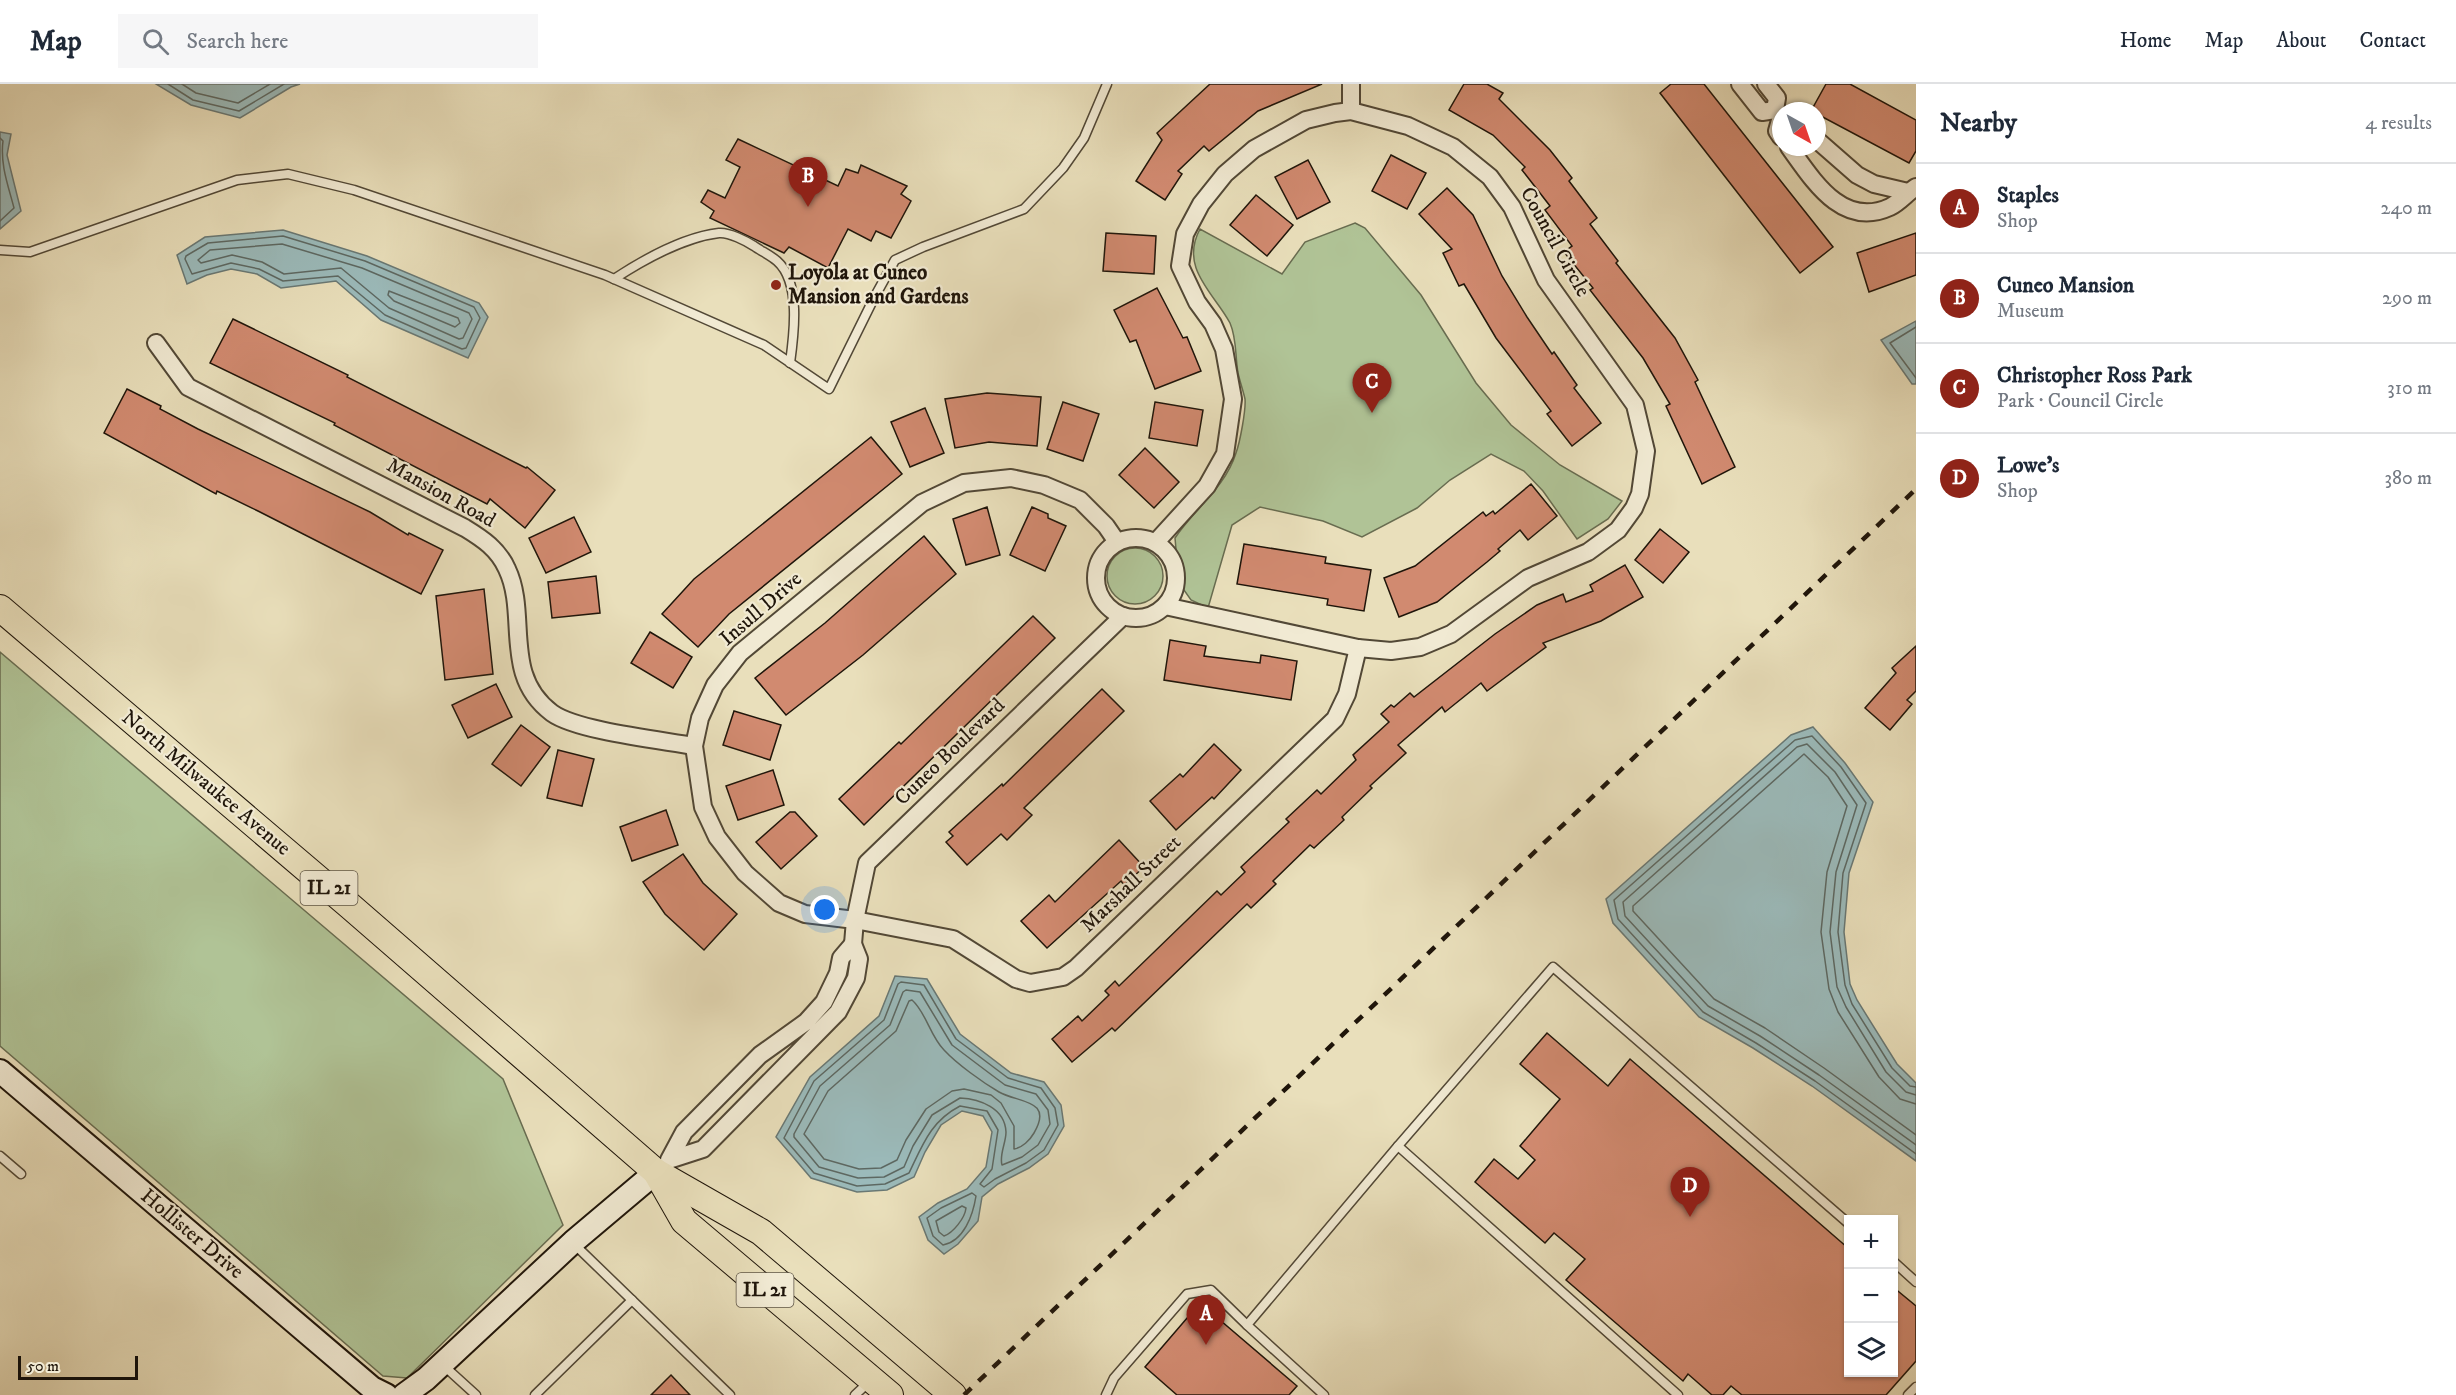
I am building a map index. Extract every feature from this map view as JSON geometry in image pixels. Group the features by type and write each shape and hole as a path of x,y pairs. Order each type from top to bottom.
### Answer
{"main road":[{"name":"North Milwaukee Avenue","path":"0,608 350,906 663,1166"},
{"name":"IL 21","path":"663,1166 684,1221 872,1390"},
{"name":"IL 21","path":"663,1166 761,1232 953,1395"}],"street":[{"path":"1351,84 1351,111"},
{"path":"1740,84 1762,112 1772,114"},
{"path":"1766,84 1777,102"},
{"name":"Council Circle","path":"1156,542 1207,486 1224,454 1233,399 1224,349 1214,324 1197,302 1180,266 1185,234 1201,204 1226,174 1254,149 1306,120 1351,111 1408,126 1453,147 1490,177 1512,207 1546,280 1635,405 1646,451 1643,484 1634,508 1618,530 1588,552 1528,578 1451,634 1420,647 1390,651 1358,648 1165,606"},
{"path":"1826,148 1857,175 1874,183 1912,189"},
{"path":"1796,156 1822,192 1842,207 1866,212 1891,207 1912,189"},
{"name":"Mansion Road","path":"156,343 188,387 465,528 490,544 507,568 513,586 518,644 525,676 532,694 553,713 574,724 694,746"},
{"name":"Insull Drive","path":"855,920 805,914 779,903 745,873 717,837 703,807 694,746 699,718 715,685 740,653 922,502 964,483 1011,478 1044,485 1080,500 1106,526 1117,542"},
{"path":"1136,537 1156,542 1173,560 1176,584 1172,596 1156,613 1146,617 1123,616 1105,602 1099,592 1096,581 1101,559 1117,542 1136,537"},
{"name":"Cuneo Boulevard","path":"663,1166 703,1149 838,1012 856,978 859,959 853,944 855,920 867,863 1123,616"},
{"name":"Marshall Street","path":"855,920 953,939 1016,979 1030,983 1063,976 1076,968 1335,719 1347,694 1358,648"},
{"name":"Cuneo Boulevard","path":"663,1166 684,1131 760,1055 806,1022 824,1002 838,973 841,958 853,944"},
{"path":"786,1036 801,1050"},
{"name":"Hollister Drive","path":"0,1071 363,1380 386,1395"},
{"path":"404,1395 442,1364 573,1242 663,1166"}],"lane":[{"path":"0,250 30,252 237,180 288,174 354,190 614,279 764,345 829,389 895,260 1024,209 1063,168 1084,138 1107,84"},
{"path":"614,279 639,262 678,244 722,233 749,243 778,262 790,284 795,326 790,363"},
{"path":"1247,1325 1552,967 1844,1220"},
{"path":"1398,1146 1678,1395"},
{"path":"0,1156 21,1174"},
{"path":"573,1242 730,1395"},
{"path":"1898,1266 1916,1282"},
{"path":"1106,1395 1114,1378 1187,1294 1211,1290 1324,1395"},
{"path":"535,1395 632,1300"},
{"path":"442,1364 476,1395"},
{"path":"1908,1395 1916,1387"},
{"path":"1309,1395 1316,1388"}],"green space":[{"path":"1355,223 1365,228 1421,295 1476,383 1511,425 1560,465 1622,501 1608,519 1577,539 1543,491 1524,471 1491,454 1450,480 1417,508 1362,537 1323,521 1260,507 1232,525 1208,608 1191,600 1179,583 1175,538 1217,488 1231,466 1241,434 1245,399 1238,373 1235,341 1230,323 1196,268 1195,243 1200,229 1282,274 1305,242"},
{"path":"1130,548 1140,548 1155,556 1161,565 1163,576 1161,587 1155,596 1140,604 1130,604 1119,599 1112,592 1107,581 1107,571 1112,560 1119,553"},
{"path":"0,652 503,1079 563,1225 407,1378 383,1376 0,1046"}],"water":[{"path":"156,84 300,84 291,87 240,118 191,105"},
{"path":"0,132 11,134 7,155 21,211 0,229"},
{"path":"283,230 367,256 479,303 488,317 468,358 381,320 336,281 281,288 257,274 231,269 207,275 187,284 177,255 205,237"},
{"path":"1916,321 1916,384 1912,384 1881,340"},
{"path":"1813,727 1845,763 1873,802 1849,873 1844,932 1850,984 1857,1000 1897,1064 1916,1083 1916,1161 1812,1086 1699,1017 1613,923 1606,899 1791,735"},
{"path":"895,976 927,979 960,1034 1011,1073 1044,1082 1061,1105 1064,1126 1048,1154 1029,1168 998,1184 982,1197 978,1221 958,1244 944,1254 928,1240 919,1217 938,1203 967,1189 986,1167 992,1132 983,1116 962,1111 941,1125 914,1177 887,1190 857,1192 811,1178 776,1137 810,1077 879,1016"}],"building":[{"path":"1210,84 1322,84 1258,111 1209,151 1204,146 1178,171 1182,174 1165,200 1136,181 1162,140 1157,133"},
{"path":"1464,84 1487,84 1503,93 1499,99 1550,150 1572,178 1569,181 1597,218 1590,224 1618,261 1616,263 1675,338 1698,380 1695,382 1735,467 1702,484 1666,406 1670,404 1643,358 1590,290 1593,288 1564,252 1572,246 1545,210 1550,206 1522,170 1525,167 1493,135 1449,110"},
{"path":"1671,84 1704,84 1833,247 1800,273 1660,93"},
{"path":"1826,84 1850,84 1916,120 1916,151 1909,163 1826,119 1826,102 1816,102"},
{"path":"738,139 838,186 846,169 858,173 861,165 907,186 901,194 911,201 891,238 876,231 871,241 848,229 828,268 789,247 784,253 710,218 714,211 701,202 708,190 725,198 740,167 726,160"},
{"path":"1391,155 1426,173 1407,209 1372,191"},
{"path":"1308,160 1330,202 1297,219 1275,177"},
{"path":"1447,188 1473,215 1502,276 1527,317 1577,385 1574,388 1601,423 1572,446 1547,414 1551,411 1496,338 1464,284 1459,286 1443,253 1452,249 1419,214"},
{"path":"1256,195 1293,225 1267,256 1230,225"},
{"path":"1106,233 1156,236 1154,274 1103,271"},
{"path":"1916,233 1916,275 1869,292 1857,253"},
{"path":"1157,288 1183,338 1187,337 1201,371 1155,389 1136,340 1130,342 1114,310"},
{"path":"233,319 527,467 555,490 525,528 490,499 487,504 334,425 335,423 210,363"},
{"path":"127,389 161,406 160,409 198,429 370,512 408,535 409,533 443,550 421,594 217,491 216,494 104,433"},
{"path":"987,393 1041,397 1037,446 989,442 955,448 945,399"},
{"path":"1063,402 1099,414 1083,461 1047,449"},
{"path":"1155,402 1203,410 1197,446 1149,438"},
{"path":"925,408 944,453 910,467 891,422"},
{"path":"871,437 902,474 729,614 698,647 662,614 694,579"},
{"path":"1145,448 1179,482 1154,508 1119,475"},
{"path":"1531,484 1557,516 1528,540 1520,530 1498,549 1500,551 1437,602 1399,617 1384,578 1415,566 1483,512 1486,516 1493,511 1495,514"},
{"path":"987,507 1000,555 966,565 953,519"},
{"path":"1032,507 1066,526 1045,571 1010,555"},
{"path":"574,517 591,552 546,573 529,538"},
{"path":"1660,529 1689,552 1663,583 1635,560"},
{"path":"924,536 956,574 863,655 786,715 755,678 825,623"},
{"path":"1244,544 1326,557 1325,563 1371,570 1364,611 1327,605 1328,599 1237,584"},
{"path":"1625,565 1643,597 1601,621 1543,643 1546,647 1487,691 1481,683 1445,712 1442,707 1398,745 1406,753 1370,786 1372,788 1342,817 1344,820 1314,848 1310,845 1273,881 1276,884 1251,908 1247,904 1115,1031 1112,1028 1072,1062 1052,1039 1078,1016 1082,1021 1109,995 1105,991 1115,981 1119,986 1217,891 1221,895 1245,872 1241,867 1289,822 1286,819 1317,790 1321,794 1356,760 1353,755 1389,722 1381,714 1391,705 1394,707 1410,693 1414,697 1495,634 1537,605 1563,594 1566,602 1593,591 1590,585"},
{"path":"596,576 600,613 552,618 548,582"},
{"path":"484,589 493,674 445,680 436,596"},
{"path":"1033,616 1055,638 864,825 839,799 899,742 901,744"},
{"path":"650,632 692,657 673,688 631,663"},
{"path":"1170,640 1206,646 1204,656 1260,663 1261,655 1297,661 1291,700 1164,680"},
{"path":"1916,646 1916,691 1907,700 1912,704 1890,730 1865,708 1896,673 1892,668"},
{"path":"496,684 512,717 468,738 452,705"},
{"path":"1102,689 1124,711 1024,808 1032,815 1007,840 1001,834 967,865 946,842 953,836 949,832 1002,784 1003,786"},
{"path":"734,711 781,725 770,760 723,745"},
{"path":"521,725 550,747 521,786 492,764"},
{"path":"1214,744 1241,770 1214,799 1212,797 1176,830 1150,801 1180,774 1183,777"},
{"path":"558,750 594,759 582,806 547,798"},
{"path":"773,770 784,805 738,820 726,786"},
{"path":"666,810 678,845 632,861 620,827"},
{"path":"790,812 795,812 817,836 781,869 756,842"},
{"path":"1119,840 1144,867 1124,885 1121,881 1047,948 1021,921 1049,895 1055,902"},
{"path":"683,854 703,883 737,914 704,950 665,914 643,882"},
{"path":"1547,1033 1608,1086 1630,1059 1844,1245 1844,1377 1898,1377 1898,1291 1916,1306 1916,1361 1886,1395 1742,1395 1731,1386 1723,1395 1712,1395 1688,1374 1683,1381 1566,1280 1585,1259 1554,1233 1545,1243 1475,1182 1494,1159 1518,1179 1535,1160 1520,1146 1560,1099 1520,1064"},
{"path":"1200,1303 1297,1386 1289,1395 1177,1395 1145,1367"},
{"path":"671,1375 690,1395 651,1395"}],"railway":[{"path":"964,1395 1916,489"}],"place":[{"name":"Cuneo Mansion","path":"808,207"},
{"name":"Loyola at Cuneo Mansion and Gardens","path":"776,285"},
{"name":"Christopher Ross Park","path":"1372,413"},
{"name":"Lowe's","path":"1690,1217"},
{"name":"Staples","path":"1206,1345"}]}
